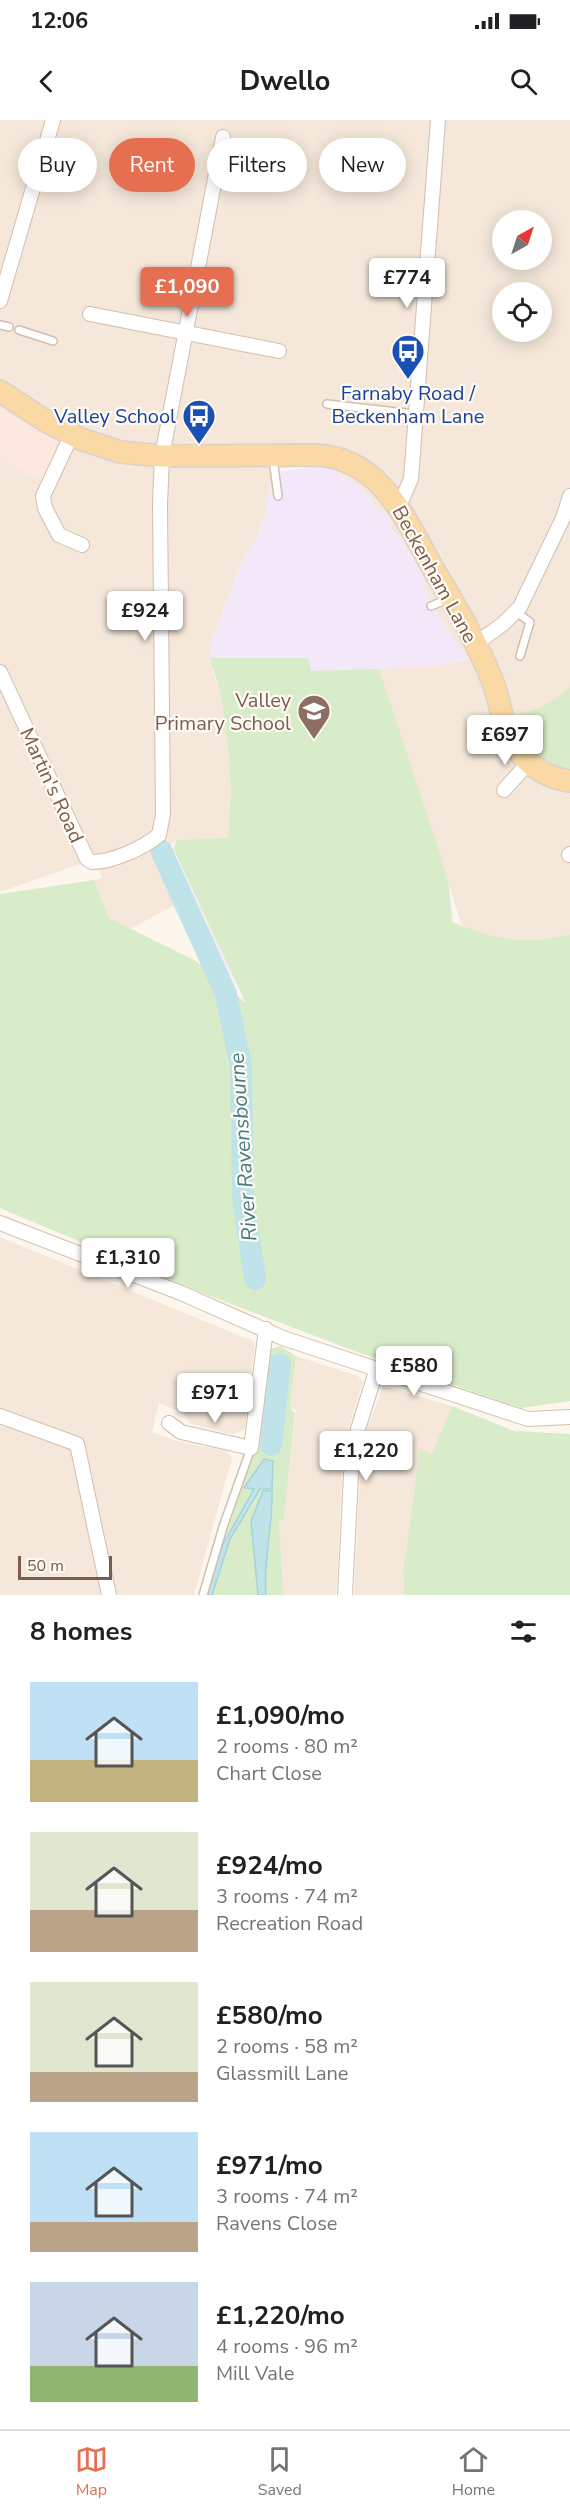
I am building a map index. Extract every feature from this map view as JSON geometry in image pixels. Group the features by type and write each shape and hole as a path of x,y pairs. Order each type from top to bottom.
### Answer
{"main road":[{"name":"Beckenham Lane","path":"0,391 72,434 120,452 162,456 316,455 343,459 370,475 399,506 441,602 474,645 495,687 508,734 529,762 550,776 570,781"}],"street":[{"path":"0,301 53,120"},
{"path":"399,506 410,483 438,120"},
{"path":"162,456 223,137"},
{"path":"90,314 279,351"},
{"path":"72,434 43,496 43,502 59,535 82,544"},
{"name":"Martin's Road","path":"0,672 87,859 92,862 106,861 147,843 159,835 163,814 160,516 162,456"},
{"path":"474,645 516,612 563,518 570,495"},
{"path":"504,790 529,762"},
{"path":"0,1223 181,1293 283,1338 528,1419 570,1417"},
{"path":"169,1423 181,1432 251,1448 266,1329"},
{"path":"345,1595 351,1475 358,1429 377,1368"},
{"path":"0,1416 77,1443 109,1595"}],"lane":[{"path":"0,325 9,327"},
{"path":"19,330 53,341"},
{"path":"327,404 414,414"},
{"path":"273,456 278,496"},
{"path":"516,612 530,622 520,656"},
{"path":"203,1595 223,1527 251,1448"}],"shaded area":[{"path":"0,120 570,120 570,999 484,994 379,669 464,661 448,630 431,606 422,574 401,539 392,530 388,516 381,513 358,485 331,469 320,445 269,449 273,472 264,519 255,542 240,566 211,644 213,672 221,695 229,760 231,790 228,839 176,840 156,854 179,903 130,929 109,918 94,880 102,877 95,859 0,892"},
{"path":"0,380 73,424 50,484 20,470 0,453"},
{"name":"Valley Primary School","path":"317,467 331,469 358,485 381,513 388,516 392,530 401,539 422,574 431,606 468,659 443,665 379,669 439,850 449,886 453,921 247,1005 227,968 174,850 176,840 228,838 231,790 229,760 221,695 210,658 211,644 240,566 255,542 264,519 273,472"},
{"path":"0,1237 255,1342 245,1428 242,1431 231,1434 191,1424 184,1413 159,1403 152,1432 176,1441 226,1451 232,1458 194,1595 0,1595"},
{"path":"296,1356 358,1376 363,1382 350,1424 342,1475 336,1595 282,1595 279,1519 284,1519 296,1410 290,1408"},
{"path":"383,1386 452,1406 432,1454 420,1451 403,1572 404,1595 354,1595 360,1473 367,1429"}],"green space":[{"path":"210,658 308,658 311,671 379,669 439,850 449,886 452,922 496,937 510,939 538,940 570,935 570,1401 521,1408 357,1352 197,1291 0,1208 0,894 94,880 109,918 196,961 246,1003 174,850 176,840 228,838 231,790 229,760 221,695"},
{"path":"570,687 570,773 546,767 522,739 514,715 544,705"},
{"path":"280,1346 296,1356 290,1408 295,1413 284,1520 279,1520 283,1595 206,1595 255,1448 267,1350"},
{"path":"452,1406 514,1431 570,1434 570,1595 404,1595 403,1572 420,1450 432,1454"}],"water":[{"path":"264,1459 273,1461 272,1489 260,1489 230,1539 212,1595 206,1595 222,1546 254,1489 244,1488"},
{"path":"263,1491 272,1491 272,1504 265,1582 266,1595 258,1595 251,1521"}],"waterway":[{"name":"River Ravensbourne","path":"161,850 226,994 241,1066 243,1196 255,1279"},
{"name":"River Ravensbourne","path":"271,1445 280,1364"}],"place":[{"name":"Farnaby Road / Beckenham Lane","path":"408,380"},
{"name":"Valley School","path":"199,445"},
{"name":"Valley Primary School","path":"314,740"}]}
